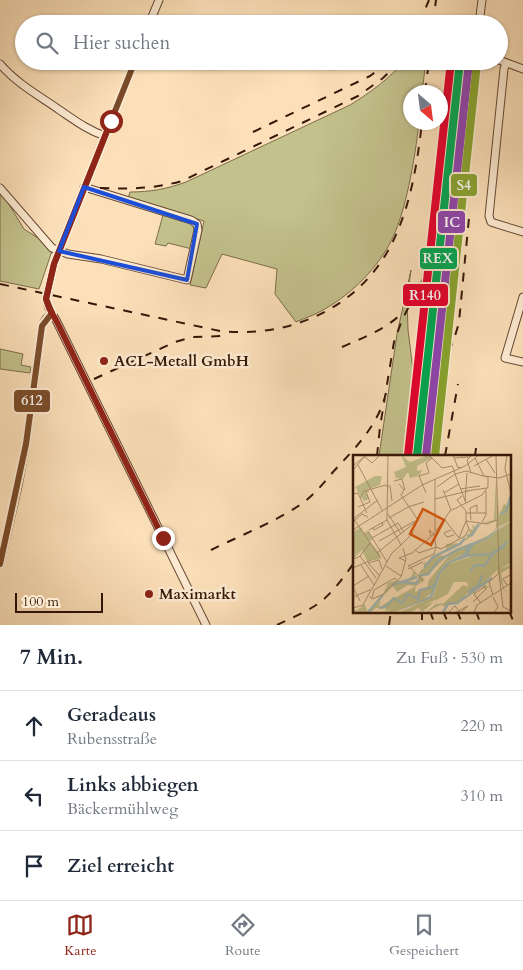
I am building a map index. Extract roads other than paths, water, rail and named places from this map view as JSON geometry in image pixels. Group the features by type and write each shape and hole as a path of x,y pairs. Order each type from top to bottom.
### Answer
{"street":[{"path":"153,15 159,0"},
{"path":"480,15 482,0"},
{"path":"0,64 25,87 88,129 104,136"},
{"path":"508,64 523,69"},
{"path":"130,70 59,251 47,294 47,304 206,625"},
{"path":"504,70 489,216 494,224 523,232"},
{"path":"0,188 48,245 59,251 184,280 189,278 198,224 191,220 84,187"},
{"path":"523,297 505,358 523,362"},
{"path":"0,564 26,444 42,326 52,313"}],"railway":[{"path":"423,15 429,0"},
{"path":"434,15 436,0"},
{"path":"253,132 370,76 378,70"},
{"path":"100,188 141,188 182,181 358,96 391,70"},
{"path":"426,85 428,70"},
{"path":"0,284 220,331 248,332 276,329 302,322 327,311 349,296 369,278 385,256 398,230 411,191 421,130"},
{"path":"453,252 462,164"},
{"path":"438,386 459,322 469,218"},
{"path":"377,455 394,342 402,320 423,279 431,244"},
{"path":"441,361 449,295"},
{"path":"342,347 382,328 404,311"},
{"path":"94,379 175,342 193,337 224,336"},
{"path":"426,452 439,379"},
{"path":"445,455 458,384"},
{"path":"211,550 279,518 309,498 365,436 377,416 386,393"},
{"path":"475,455 476,448"},
{"path":"277,625 319,603 336,587 353,564"},
{"path":"389,625 391,612"},
{"path":"422,612 422,625"},
{"path":"430,612 435,625"},
{"path":"443,612 449,625"},
{"path":"457,612 463,625"},
{"path":"476,612 481,625"},
{"path":"509,612 515,625"}],"place":[{"name":"ACL-Metall GmbH","path":"104,361"},
{"name":"Maximarkt","path":"149,594"}]}
